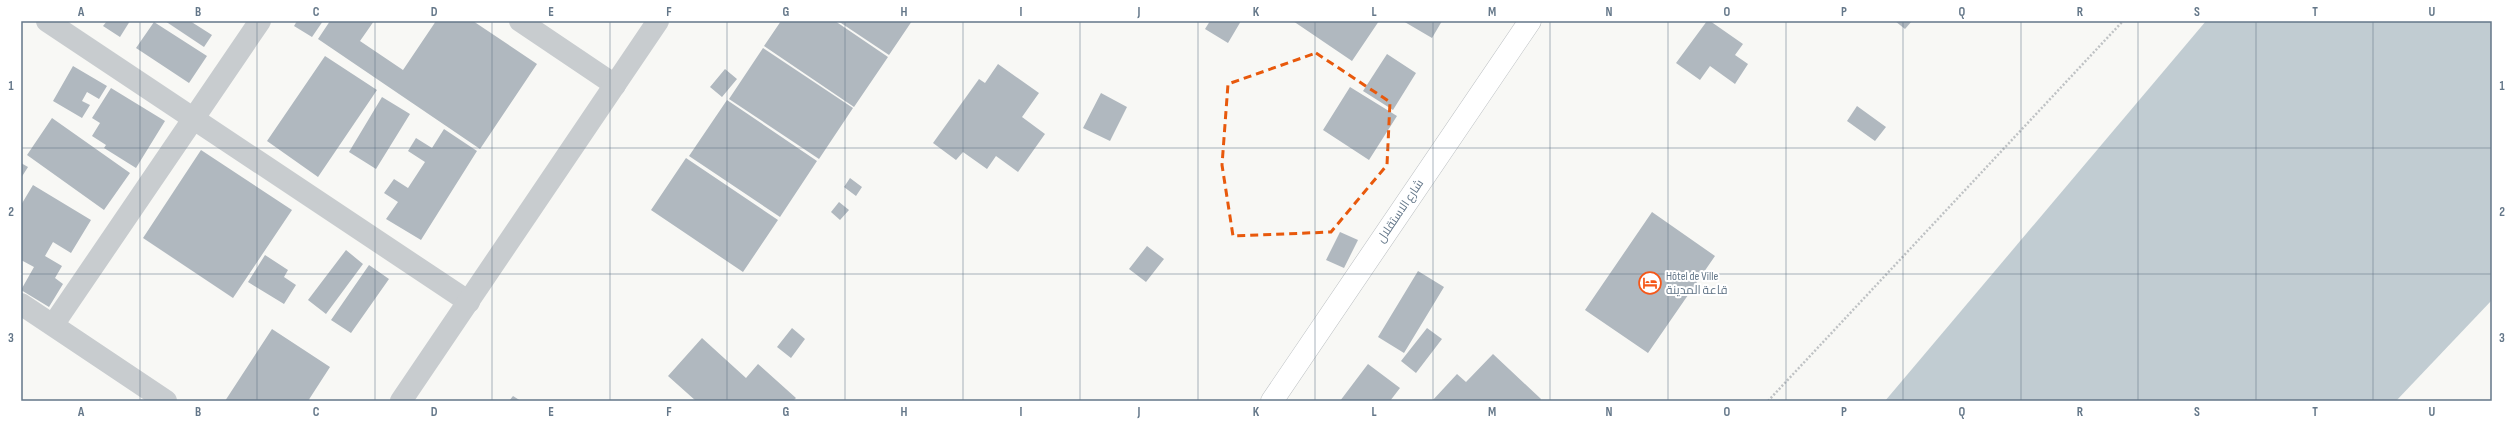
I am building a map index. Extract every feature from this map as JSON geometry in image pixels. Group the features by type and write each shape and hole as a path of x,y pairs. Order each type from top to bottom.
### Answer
{"highway":[{"name":"شارع الاستقلال","path":"1272,401 1530,21"}],"street":[{"path":"47,21 469,302"},
{"path":"54,326 260,21"},
{"path":"520,21 615,84"},
{"path":"401,401 658,21"},
{"path":"21,304 166,401"}],"path":[{"path":"1768,401 2124,21"}],"highlighted area":[{"path":"1316,53 1390,102 1387,165 1331,232 1233,236 1222,165 1228,84"}],"shaded area":[{"path":"2206,21 2492,21 2492,300 2396,401 1885,401"}],"building":[{"path":"107,21 130,21 120,37 103,26"},
{"path":"165,21 190,21 212,35 204,47"},
{"path":"297,21 323,21 312,37 294,26"},
{"path":"330,21 374,21 360,41 403,70 436,21 473,21 537,64 480,149 318,39"},
{"path":"781,21 835,21 888,57 854,107 764,46"},
{"path":"838,21 912,21 889,55"},
{"path":"1210,21 1241,21 1228,43 1205,29"},
{"path":"1293,21 1379,21 1352,61"},
{"path":"1403,21 1442,21 1432,38"},
{"path":"1707,21 1710,21 1743,44 1735,55 1748,64 1735,84 1710,66 1700,80 1676,63"},
{"path":"1895,21 1912,21 1905,29"},
{"path":"154,22 207,56 189,83 136,48"},
{"path":"763,48 853,108 819,159 729,99"},
{"path":"1387,54 1416,73 1393,110 1363,91"},
{"path":"325,56 377,90 318,177 267,141"},
{"path":"998,64 1039,93 1022,117 1045,134 1018,172 996,156 987,169 963,152 956,160 933,143 979,79 985,83"},
{"path":"73,66 107,86 99,99 87,92 82,101 90,105 82,118 53,101"},
{"path":"725,69 737,79 722,97 710,87"},
{"path":"1350,87 1397,116 1369,160 1323,130"},
{"path":"111,88 165,121 136,168 104,148 106,145 92,136 100,123 92,118"},
{"path":"1101,93 1127,107 1110,141 1083,128"},
{"path":"382,97 410,114 376,169 349,152"},
{"path":"727,100 817,161 780,217 689,156"},
{"path":"1857,106 1886,127 1875,141 1847,121"},
{"path":"52,118 130,173 104,210 27,155"},
{"path":"444,129 477,151 421,240 386,219 398,202 384,193 394,179 408,188 425,162 408,151 416,138 432,148"},
{"path":"201,150 292,210 233,298 143,238"},
{"path":"686,158 778,220 743,272 651,210"},
{"path":"21,163 28,167 21,178"},
{"path":"850,178 862,187 856,196 844,187"},
{"path":"33,185 91,220 71,253 53,242 45,256 62,266 55,278 63,284 49,307 21,290 34,267 21,260 21,205"},
{"path":"839,202 849,210 840,220 831,212"},
{"name":"Hôtel de Ville قاعة المدينة","path":"1652,212 1715,256 1648,353 1585,310"},
{"path":"1340,232 1358,240 1344,268 1326,260"},
{"path":"1147,246 1164,259 1146,282 1129,269"},
{"path":"346,250 363,264 326,314 308,300"},
{"path":"265,255 288,270 284,277 296,285 284,304 248,282"},
{"path":"369,265 389,279 351,333 331,320"},
{"path":"1418,271 1444,287 1404,353 1378,337"},
{"path":"792,328 805,339 791,358 777,347"},
{"path":"1427,328 1442,339 1416,373 1401,361"},
{"path":"272,329 330,367 308,401 225,401"},
{"path":"702,338 746,378 758,364 796,398 793,401 696,401 668,376"},
{"path":"1493,354 1541,399 1540,401 1432,401 1457,374 1466,382"},
{"path":"1368,364 1400,388 1390,401 1340,401"},
{"path":"513,396 521,401 509,401"}],"place":[{"name":"Hôtel de Ville قاعة المدينة","path":"1650,283"}]}
